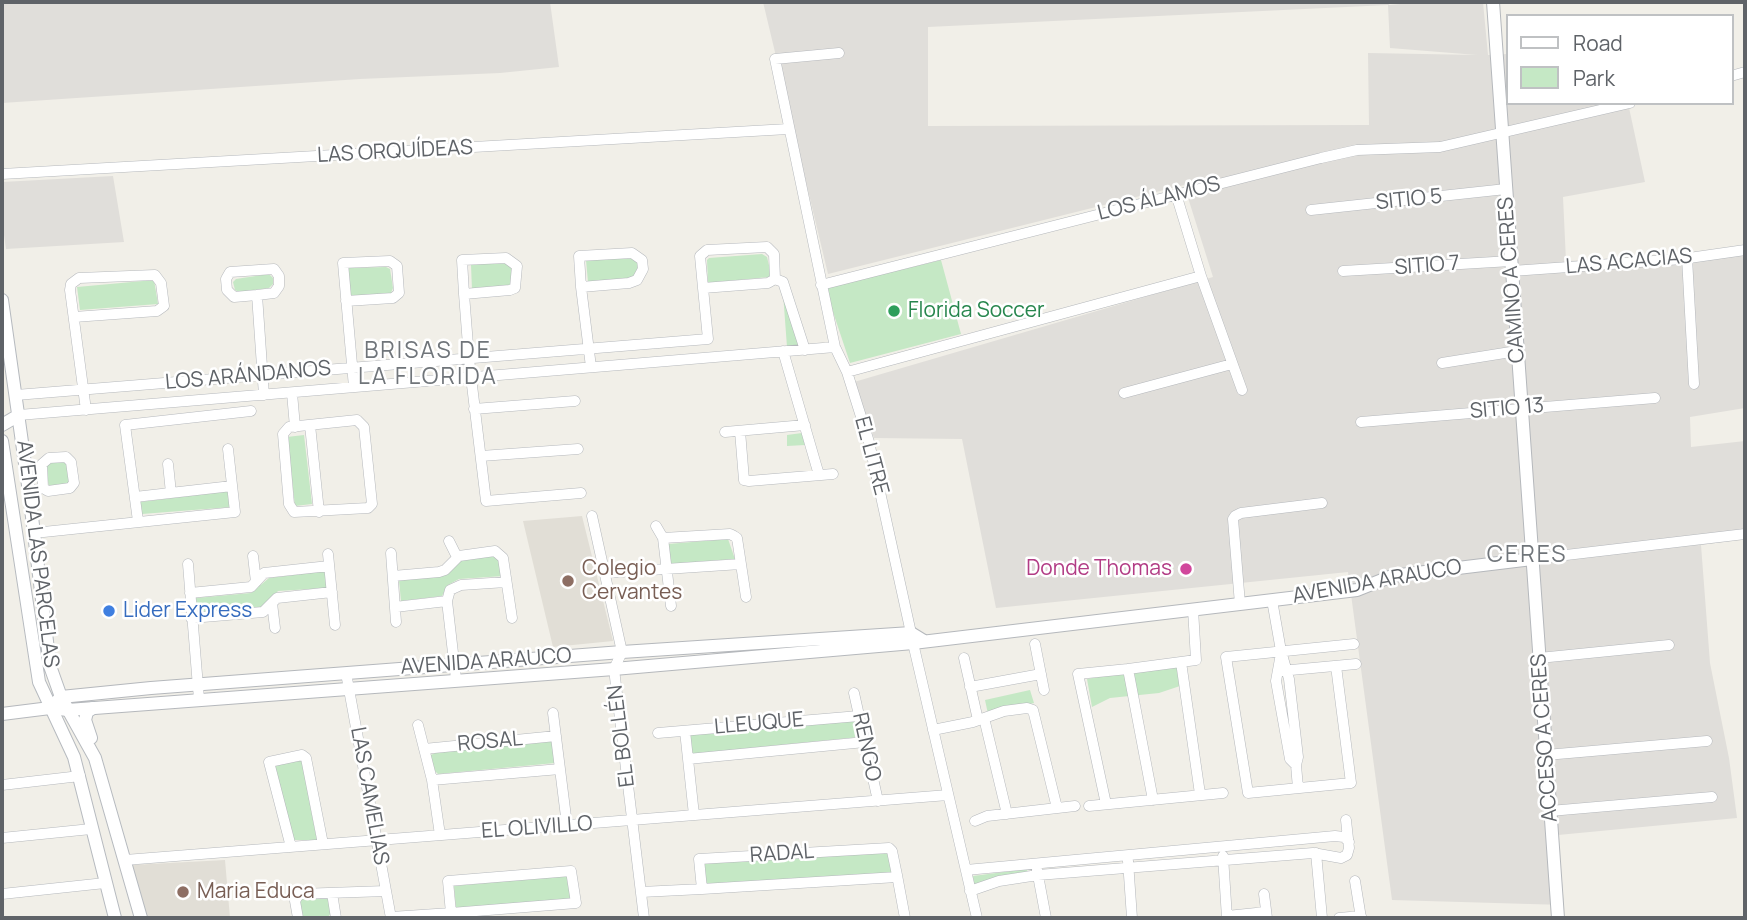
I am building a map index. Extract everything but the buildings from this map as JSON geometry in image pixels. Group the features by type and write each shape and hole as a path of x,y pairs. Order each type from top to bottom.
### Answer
{"street":[{"name":"CAMINO A CERES","path":"1493,2 1532,559"},
{"name":"EL LITRE","path":"839,53 775,60 835,347 847,372 876,470 977,918"},
{"name":"LOS ÁLAMOS","path":"821,285 1357,150 1440,147 1621,105"},
{"name":"LAS ORQUÍDEAS","path":"2,174 788,129"},
{"name":"SITIO 5","path":"1311,210 1506,189"},
{"path":"1176,194 1201,276 1242,390"},
{"path":"724,356 708,339 700,257 707,250 767,247 774,254 775,279"},
{"name":"LAS ACACIAS","path":"1511,266 1687,258 1745,250"},
{"path":"581,287 637,280 642,269 642,260 632,253 579,256 581,287 590,367"},
{"path":"464,294 515,288 516,267 506,258 462,260 464,294 474,409 486,501 581,492"},
{"path":"1687,258 1695,384"},
{"path":"346,301 393,298 399,293 397,266 390,261 343,263 351,368 354,387"},
{"name":"SITIO 7","path":"1343,271 1511,266"},
{"path":"274,269 279,276 279,286 274,293 257,295 234,297 227,290 226,279 230,272 274,269"},
{"path":"74,317 157,311 164,306 161,283 155,275 79,278 71,284 74,317 86,410"},
{"path":"847,372 1201,276"},
{"path":"703,288 768,283 775,279"},
{"path":"775,279 783,282 805,349"},
{"path":"257,295 264,395"},
{"name":"AVENIDA LAS PARCELAS","path":"2,300 49,657 61,697 91,749 99,769 141,918"},
{"name":"LOS ARÁNDANOS","path":"16,395 708,339"},
{"name":"LOS ARÁNDANOS","path":"19,415 835,347"},
{"path":"783,351 819,475"},
{"path":"1442,363 1517,351"},
{"path":"1124,393 1232,363"},
{"path":"292,393 295,427"},
{"name":"SITIO 13","path":"1360,422 1655,398"},
{"path":"474,409 575,401"},
{"path":"138,521 125,425 251,411"},
{"path":"2,425 19,415"},
{"path":"357,420 364,427 372,504 368,508 294,512 289,504 283,434 289,428 295,427 357,420"},
{"path":"310,425 319,512"},
{"path":"725,432 805,425"},
{"path":"740,431 744,480 833,474"},
{"name":"AVENIDA LAS PARCELAS","path":"2,441 39,682 68,741 80,776 115,918"},
{"path":"34,533 235,512 228,449"},
{"path":"481,456 578,449"},
{"path":"168,464 171,493"},
{"path":"135,497 232,486"},
{"path":"29,492 43,488"},
{"path":"1240,604 1233,519 1235,516 1322,503"},
{"path":"592,516 622,652"},
{"path":"656,526 663,538 671,606"},
{"path":"663,538 730,534 737,538 746,597"},
{"name":"AVENIDA ARAUCO","path":"2,714 50,708 68,710 614,669 916,639 1357,590 1392,576 1745,534"},
{"path":"449,541 457,557"},
{"path":"393,576 439,572 466,553 495,551 502,558 512,618"},
{"path":"391,553 396,622"},
{"path":"328,554 335,625"},
{"path":"253,556 256,582"},
{"name":"ACCESO A CERES","path":"1532,559 1558,918"},
{"path":"188,564 198,699"},
{"path":"605,573 741,564"},
{"path":"190,593 251,587 264,573 329,566"},
{"path":"456,679 447,601 450,590 461,585 506,582"},
{"path":"191,618 263,612 276,598 332,592"},
{"path":"1272,600 1281,651 1281,671 1289,679 1298,757 1298,788"},
{"path":"395,607 447,601"},
{"path":"272,603 275,628"},
{"path":"1106,804 1078,674 1196,660 1193,609"},
{"name":"AVENIDA ARAUCO","path":"61,697 622,652 916,639"},
{"path":"1035,644 1044,690"},
{"path":"1336,666 1351,783 1248,793 1226,657 1354,644"},
{"path":"1539,658 1669,645"},
{"name":"EL BOLLÉN","path":"622,652 614,669 644,918"},
{"path":"964,659 1007,814"},
{"path":"1181,662 1200,794"},
{"path":"1281,671 1356,664"},
{"path":"1128,669 1153,800"},
{"name":"LAS CAMELIAS","path":"346,673 391,918"},
{"path":"970,687 1041,674"},
{"name":"RENGO","path":"854,693 878,801"},
{"path":"50,708 61,697"},
{"path":"93,708 85,720 99,769"},
{"path":"933,730 1004,711 1027,708 1032,710 1057,808"},
{"path":"553,713 567,825"},
{"name":"LLEUQUE","path":"658,733 859,716"},
{"path":"418,725 432,780 440,835"},
{"path":"685,731 694,815"},
{"name":"ROSAL","path":"424,749 556,736"},
{"path":"1546,755 1707,741"},
{"name":"LLEUQUE","path":"688,759 865,742"},
{"path":"291,847 270,762 302,755 306,758 323,844"},
{"name":"ROSAL","path":"432,780 560,769"},
{"path":"2,785 80,776"},
{"path":"1089,806 1223,793"},
{"name":"EL OLIVILLO","path":"125,860 948,795"},
{"path":"1550,811 1712,797"},
{"path":"975,821 1007,814 1075,806"},
{"path":"970,891 999,881 1038,875 1316,853 1341,858 1347,855 1349,842 1346,820"},
{"path":"2,838 91,829"},
{"path":"965,870 1335,836 1344,837 1349,842"},
{"path":"1223,845 1227,917 1267,915 1264,894"},
{"name":"RADAL","path":"641,892 702,889 897,877 892,851 888,848 699,859 702,889"},
{"path":"1316,853 1322,918"},
{"path":"1128,854 1132,918"},
{"path":"1036,862 1046,918"},
{"path":"391,918 576,903 571,871 448,881 451,913"},
{"path":"897,877 905,918"},
{"path":"1339,918 1361,917 1355,881"},
{"path":"2,894 105,883"},
{"path":"298,918 295,901 299,894 386,891"},
{"path":"332,893 336,918"}],"shaded area":[{"path":"2,2 550,2 559,67 500,73 360,79 2,103"},
{"path":"763,2 1388,2 1389,5 1483,2 1488,55 1506,54 1506,105 1628,105 1645,182 1563,197 1566,261 1745,251 1745,408 1690,417 1691,447 1745,441 1745,539 1701,545 1710,663 1729,758 1737,818 1558,835 1564,905 1392,900 1348,572 996,608 962,439 874,438 854,382 1213,277 1184,185 828,274","holes":["1388,5 1390,48 1477,55 1368,53 1369,125 928,126 928,27"]},
{"path":"113,176 124,242 6,249 2,221 2,182"},
{"name":"Colegio Cervantes","path":"582,516 613,641 553,647 523,521"},
{"name":"Maria Educa","path":"225,860 230,918 147,918 132,865"}],"green space":[{"path":"762,254 767,257 771,274 769,277 708,283 709,258"},
{"path":"632,258 639,269 631,279 588,282 586,260"},
{"name":"Florida Soccer","path":"941,260 961,334 850,363 825,288"},
{"path":"505,261 512,268 511,285 472,290 471,265"},
{"path":"348,268 390,269 393,288 391,293 349,297"},
{"path":"269,274 273,278 273,284 269,288 239,292 235,290 233,282 236,279"},
{"path":"154,280 158,304 80,310 77,287"},
{"path":"783,293 802,345 787,347"},
{"path":"802,433 805,445 787,446 787,435"},
{"path":"304,435 312,504 295,506 287,437"},
{"path":"66,460 69,484 49,487 45,463"},
{"path":"229,491 232,507 142,514 140,502"},
{"path":"728,539 735,559 669,564 668,544"},
{"path":"493,555 498,559 503,576 459,579 448,585 442,596 401,601 399,580 445,574 462,560"},
{"path":"325,571 327,588 278,591 263,607 198,613 196,598 251,593 269,578"},
{"path":"1177,663 1180,686 1159,693 1110,698 1092,707 1087,679"},
{"path":"1030,690 1034,703 988,714 985,700"},
{"path":"855,721 859,737 692,754 690,735"},
{"path":"551,740 555,745 555,763 438,774 433,769 430,758 435,753"},
{"path":"301,757 317,840 293,840 272,764"},
{"path":"889,850 894,874 705,885 703,860"},
{"path":"1027,869 1028,874 974,885 973,876"},
{"path":"567,875 571,899 456,908 454,886"},
{"path":"324,895 329,899 331,913 328,917 302,918 298,900 302,896"}],"place":[{"name":"Florida Soccer","path":"894,311"},
{"name":"Donde Thomas","path":"1186,569"},
{"name":"Colegio Cervantes","path":"568,581"},
{"name":"Lider Express","path":"109,611"},
{"name":"Maria Educa","path":"183,892"}],"district":[{"name":"BRISAS DE LA FLORIDA","path":"428,365"},
{"name":"CERES","path":"1527,556"}]}
